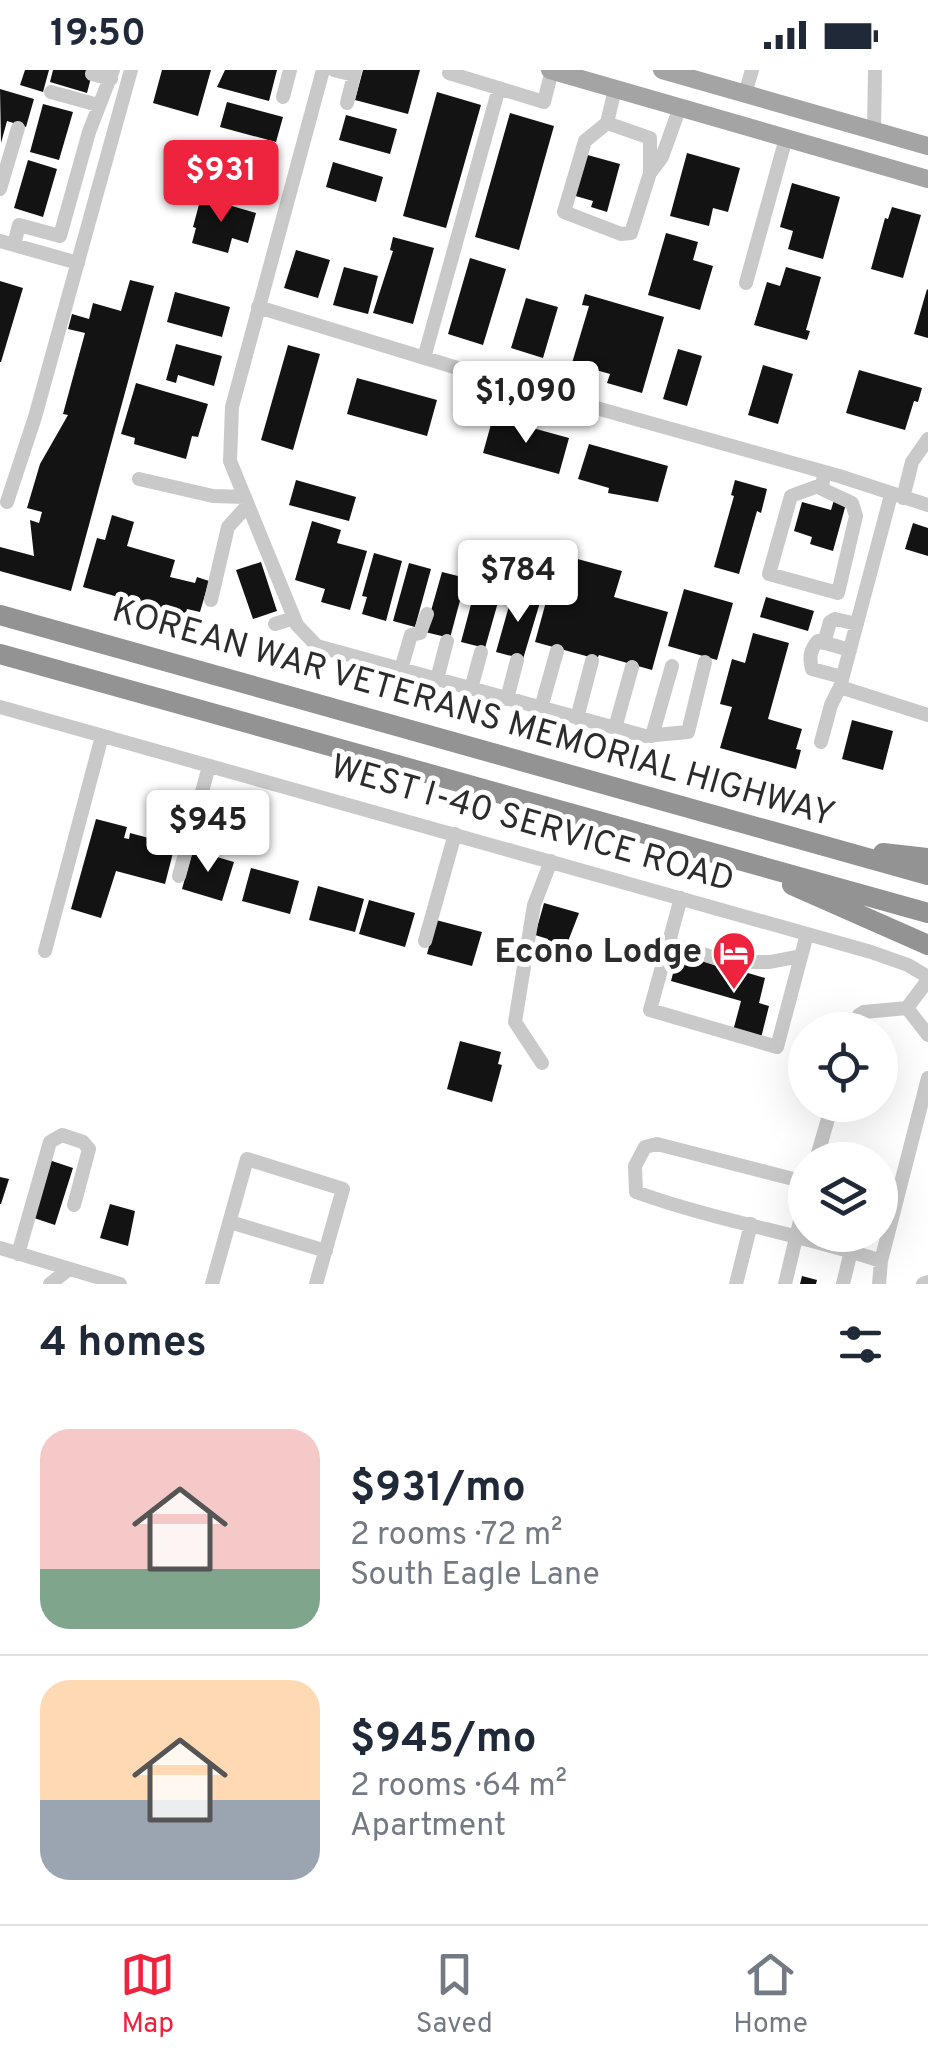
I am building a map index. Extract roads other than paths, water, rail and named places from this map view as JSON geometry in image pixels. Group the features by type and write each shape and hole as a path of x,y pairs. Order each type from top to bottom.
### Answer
{"highway":[{"name":"KOREAN WAR VETERANS MEMORIAL HIGHWAY","path":"0,615 928,875"},
{"name":"KOREAN WAR VETERANS MEMORIAL HIGHWAY","path":"0,654 928,913"},
{"path":"827,847 928,858"},
{"path":"741,861 928,945"}],"main road":[{"path":"551,70 928,179"},
{"path":"662,70 928,146"},
{"path":"866,161 874,131"}],"street":[{"path":"282,96 290,70"},
{"path":"323,70 232,407 230,462 296,621 317,646 652,736 688,732 705,662"},
{"path":"334,70 355,73 347,102"},
{"path":"449,73 492,81 544,102 551,70"},
{"path":"745,94 752,70"},
{"path":"874,70 874,131"},
{"path":"6,502 36,417 130,73 92,74"},
{"path":"78,263 7,243 20,225 60,236 89,132 112,74"},
{"path":"424,358 492,81"},
{"path":"607,123 649,135 650,172 630,233 621,234 564,212 585,141 607,123 615,89"},
{"path":"62,92 98,106"},
{"path":"650,172 662,157 680,108"},
{"path":"0,188 18,128"},
{"path":"89,132 112,139"},
{"path":"746,283 786,138"},
{"path":"72,191 96,198"},
{"path":"258,308 822,478 928,505"},
{"path":"820,742 897,497 912,462 928,439"},
{"path":"139,478 247,501"},
{"path":"822,478 855,507 838,593 770,574 791,496 822,478"},
{"path":"211,600 228,527 247,501"},
{"path":"848,554 856,564 872,568"},
{"path":"401,670 411,634 420,633 427,614"},
{"path":"824,643 830,622 836,618 857,624"},
{"path":"275,624 296,621"},
{"path":"437,679 447,641"},
{"path":"850,650 818,642 812,647 812,669 928,715"},
{"path":"542,708 558,650"},
{"path":"472,689 481,652"},
{"path":"507,698 517,660"},
{"path":"577,718 592,661"},
{"path":"652,736 672,666"},
{"path":"615,728 632,667"},
{"name":"WEST I-40 SERVICE ROAD","path":"0,707 893,959 928,979"},
{"path":"45,951 102,736"},
{"path":"178,876 209,766"},
{"path":"425,941 455,834"},
{"path":"542,1063 515,1022 534,905 551,861"},
{"path":"681,898 650,1010 778,1047 807,934"},
{"path":"668,943 725,960 770,962 802,956"},
{"path":"864,1012 907,1008 928,979"},
{"path":"907,1008 928,1035"},
{"path":"879,1284 881,1262 928,1078"},
{"path":"18,1254 50,1142 62,1135 83,1142 88,1149 74,1205"},
{"path":"788,1178 656,1144 645,1147 635,1166 636,1192 678,1207 788,1233"},
{"path":"212,1284 246,1159 343,1189 316,1284"},
{"path":"230,1222 326,1250"},
{"path":"736,1284 750,1224"},
{"path":"0,1248 120,1284"},
{"path":"785,1284 792,1252"},
{"path":"843,1284 851,1252"},
{"path":"854,1252 881,1262"},
{"path":"50,1284 69,1269"}],"place":[{"name":"Econo Lodge","path":"734,991"}]}
